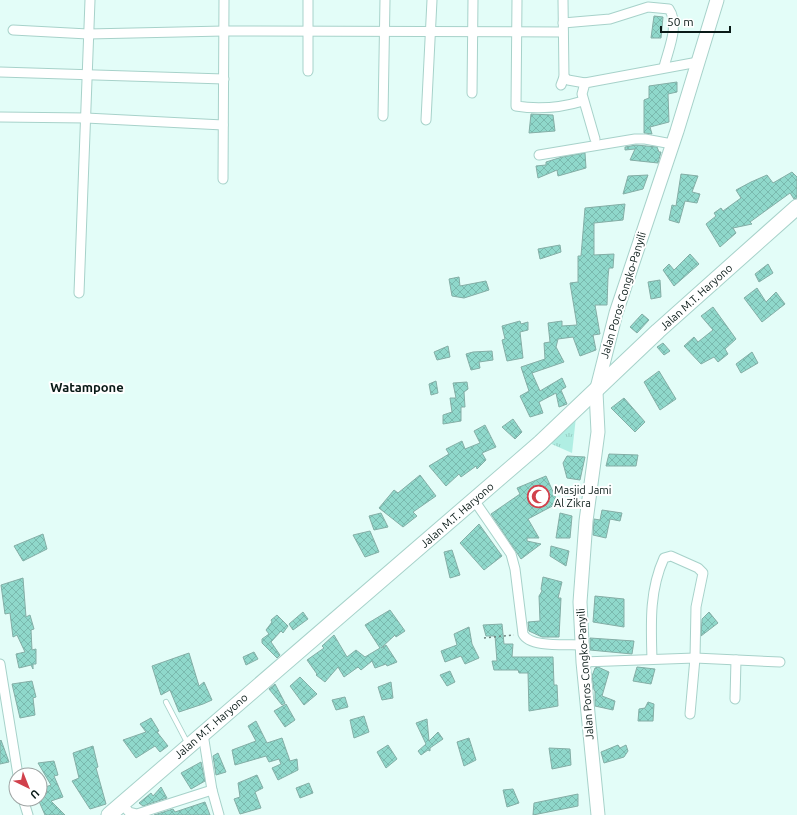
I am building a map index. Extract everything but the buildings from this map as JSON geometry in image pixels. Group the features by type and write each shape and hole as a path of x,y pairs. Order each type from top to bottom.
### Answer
{"highway":[{"name":"Jalan M.T. Haryono","path":"109,815 474,500 596,392 658,331 797,207"}],"main road":[{"name":"Jalan Poros Congko-Panyili","path":"598,815 581,645 581,574 586,521 598,432 596,392 616,313 672,144 717,0"}],"street":[{"path":"79,293 90,0"},
{"path":"223,179 224,0"},
{"path":"308,0 308,71"},
{"path":"383,116 385,0"},
{"path":"426,120 432,0"},
{"path":"472,93 474,0"},
{"path":"517,0 516,106 534,109 564,106 583,100"},
{"path":"563,0 562,81 568,80 585,83 664,67 698,62"},
{"path":"13,30 88,34 224,32 517,32 563,27 610,19 648,7 669,9 674,20 674,28 664,67"},
{"path":"0,72 224,79"},
{"path":"585,83 582,94 583,100 595,139"},
{"path":"0,117 86,118 223,125"},
{"path":"540,155 635,139 645,139 672,144"},
{"path":"474,500 510,554 515,569 523,634 534,643 581,645"},
{"path":"652,659 651,608 654,590 664,558 672,556 698,568 703,573 696,607 695,658 690,714"},
{"path":"583,662 695,658 780,662"},
{"path":"735,699 736,660"},
{"path":"1,670 17,767"},
{"path":"203,734 212,790 219,815"},
{"path":"122,804 129,812 137,814 212,790"}],"lane":[{"path":"166,702 189,745"}],"path":[{"path":"484,638 523,634"}],"green space":[{"path":"576,417 572,453 547,442"}],"place":[{"name":"Masjid Jami Al Zikra","path":"538,496"}],"district":[{"name":"Watampone","path":"87,387"}]}
